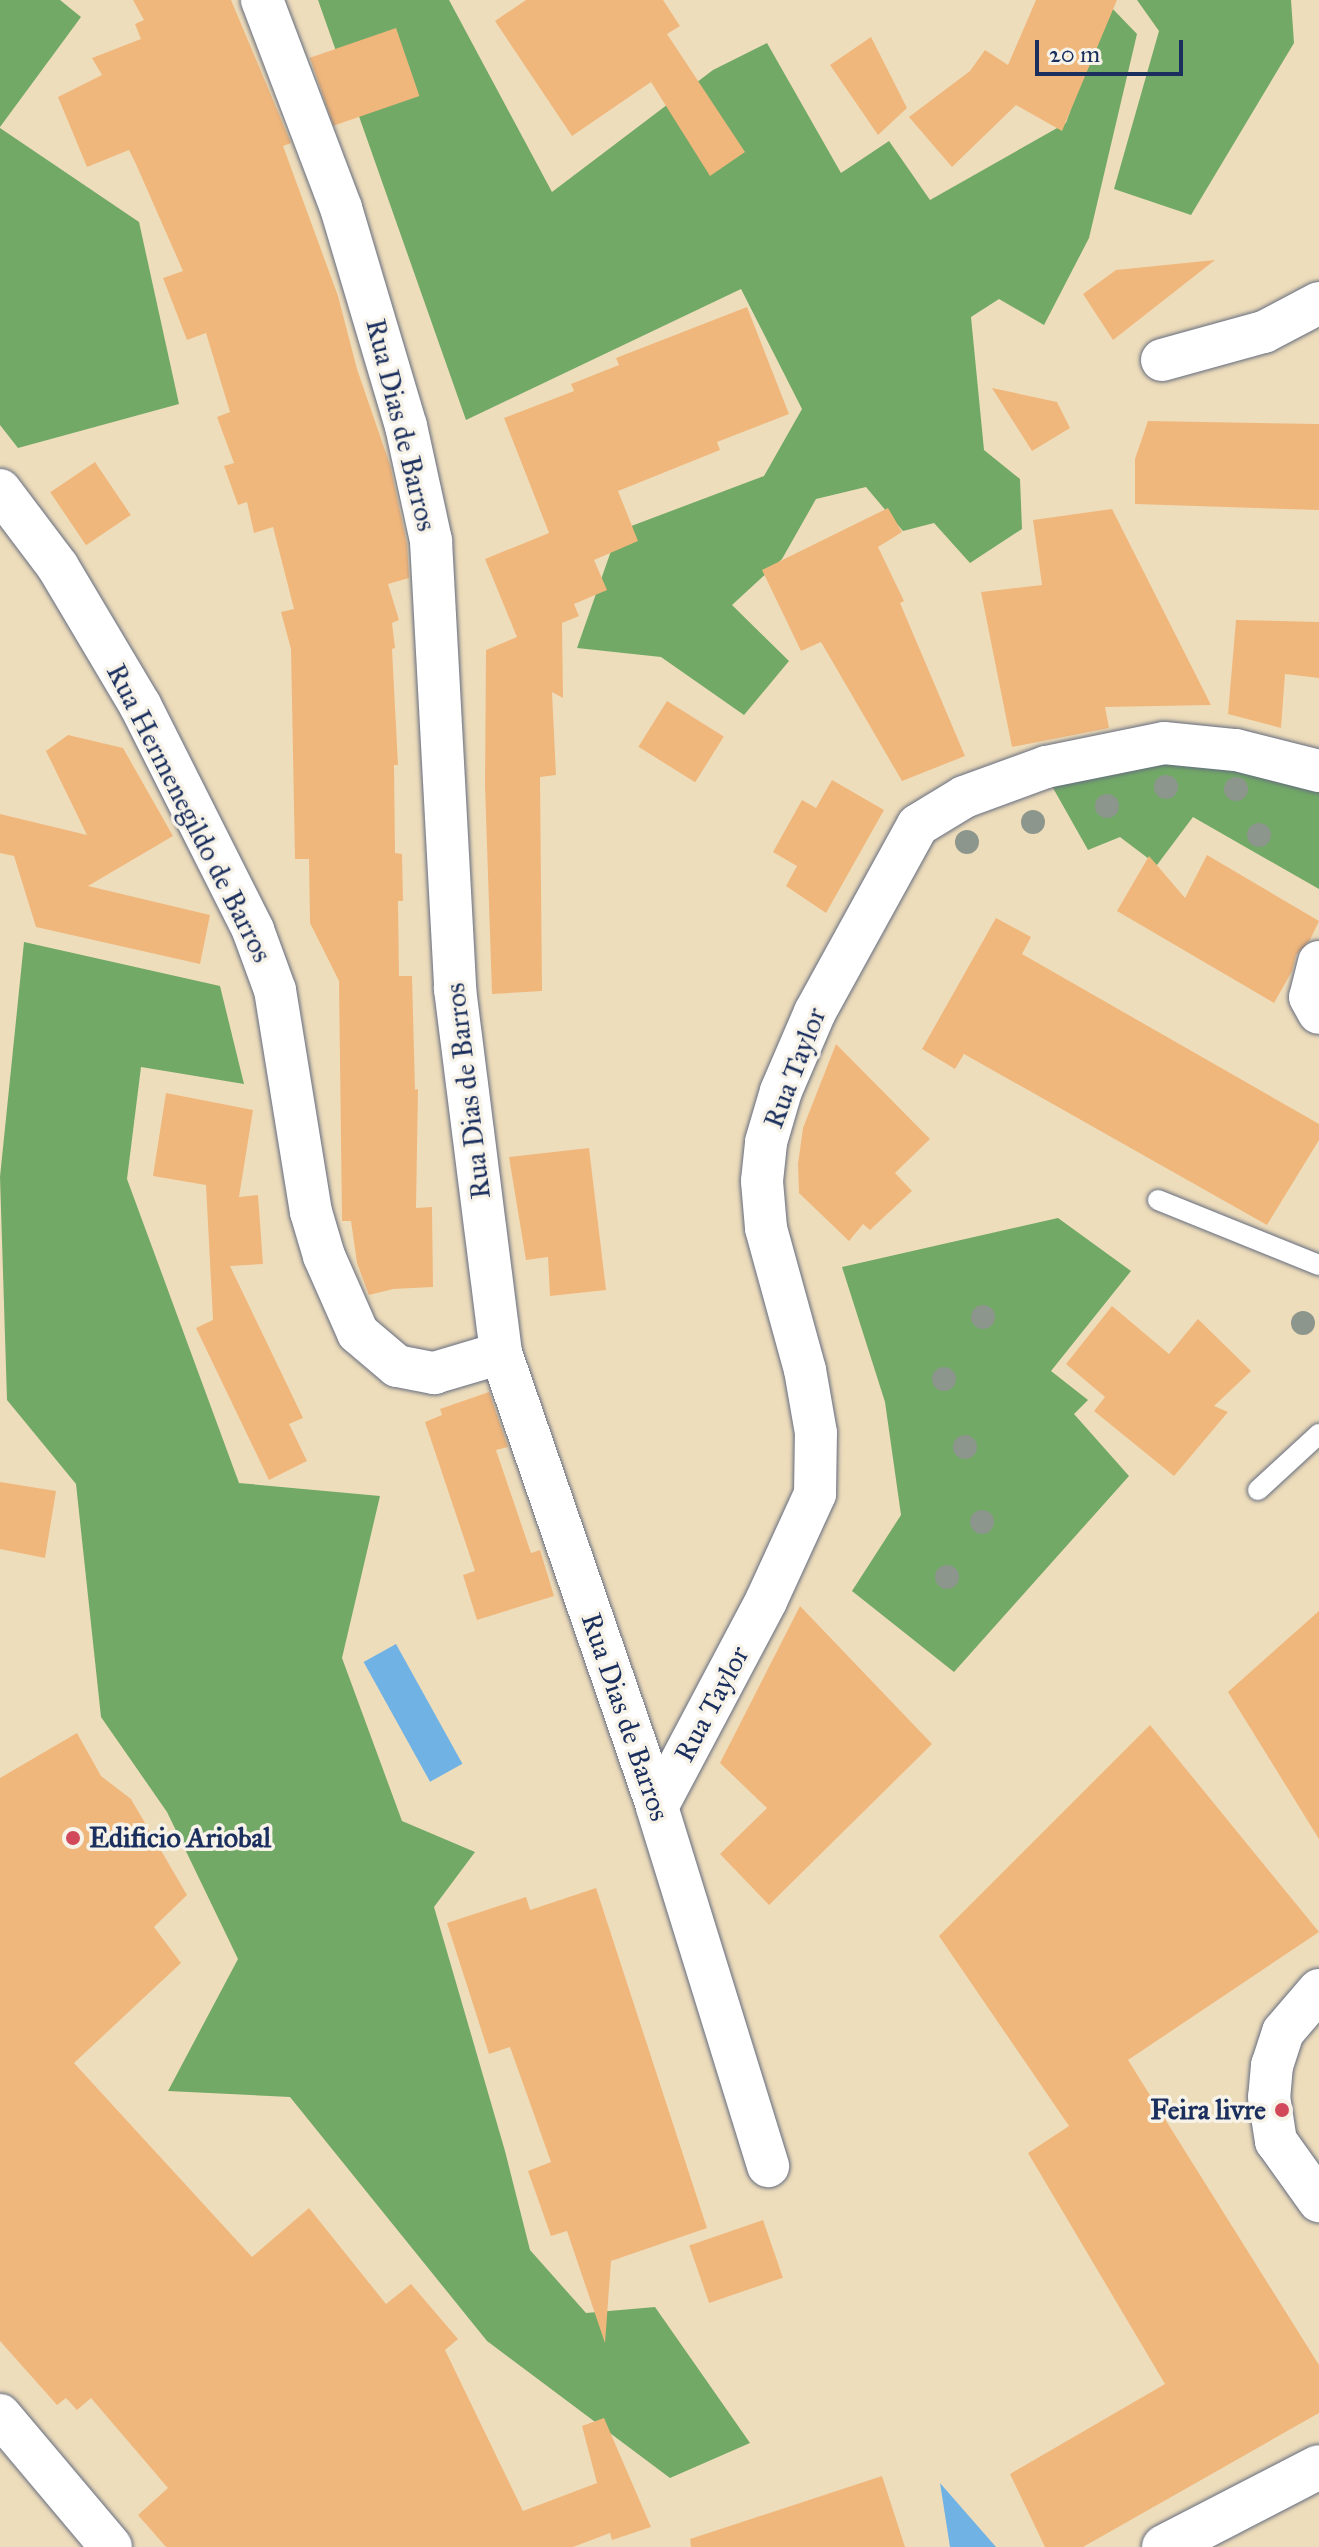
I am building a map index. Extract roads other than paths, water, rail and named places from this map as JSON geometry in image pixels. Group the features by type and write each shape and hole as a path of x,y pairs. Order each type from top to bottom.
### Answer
{"street":[{"name":"Rua Dias de Barros","path":"262,0 341,208 406,426 431,541 455,989 501,1353 657,1807 768,2166"},
{"path":"1162,360 1264,332 1319,303"},
{"name":"Rua Hermenegildo de Barros","path":"0,490 58,567 140,705 253,930 275,990 311,1212 324,1256 358,1333 397,1366 434,1373 501,1353"},
{"name":"Rua Taylor","path":"657,1807 766,1601 815,1494 816,1433 805,1370 766,1228 762,1181 766,1142 781,1091 815,1012 918,825 964,797 1046,767 1164,743 1236,750 1319,771"},
{"path":"1319,962 1310,997 1319,1013"},
{"path":"1319,1990 1283,2032 1272,2065 1269,2097 1276,2141 1319,2201"},
{"path":"0,2415 111,2547"},
{"path":"1164,2547 1319,2467"}],"lane":[{"path":"1158,1200 1319,1265"},
{"path":"1258,1490 1319,1434"}],"water":[{"path":"396,1644 462,1764 430,1782 364,1662"},
{"path":"940,2483 996,2547 950,2547"}],"place":[{"name":"Edificio Ariobal","path":"73,1838"},
{"name":"Feira livre","path":"1282,2110"}]}
